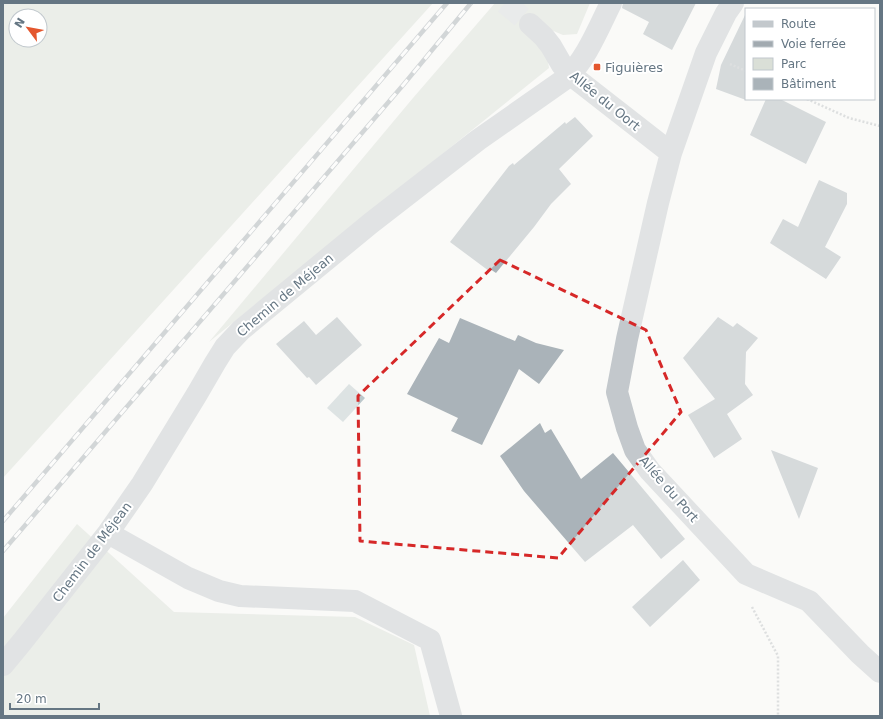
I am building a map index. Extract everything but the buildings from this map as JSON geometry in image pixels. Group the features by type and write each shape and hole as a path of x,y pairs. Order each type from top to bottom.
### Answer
{"street":[{"name":"Chemin de Méjean","path":"3,665 108,533 142,484 225,347 241,330 377,218 478,140 561,83 571,74 583,57 611,3"},
{"name":"Allée du Port","path":"733,3 726,13 706,53 670,154 627,339 617,392 635,450 650,471 746,574 809,600 860,654 880,672"},
{"name":"Allée du Oort","path":"530,24 544,37 562,65 571,74 670,154"},
{"path":"108,533 188,578 219,591 240,596 355,601 430,640 451,716"}],"path":[{"path":"809,100 849,118 880,126"},
{"path":"758,579 751,604 778,656 778,716"}],"highlighted area":[{"path":"500,260 646,330 681,412 558,558 360,541 358,396"}],"green space":[{"path":"3,3 433,3 3,478"},
{"path":"495,3 590,3 577,34 563,35 551,30 547,55 549,68 209,342 413,98"},
{"path":"77,524 174,612 355,617 414,645 430,716 3,716 3,618"}],"shaded area":[{"path":"349,384 365,398 343,422 327,408"}],"tunnel":[{"path":"505,3 530,24"}],"railway":[{"path":"3,521 447,3"},
{"path":"3,551 404,84 471,3"}],"place":[{"name":"Figuières","path":"597,67"}]}
